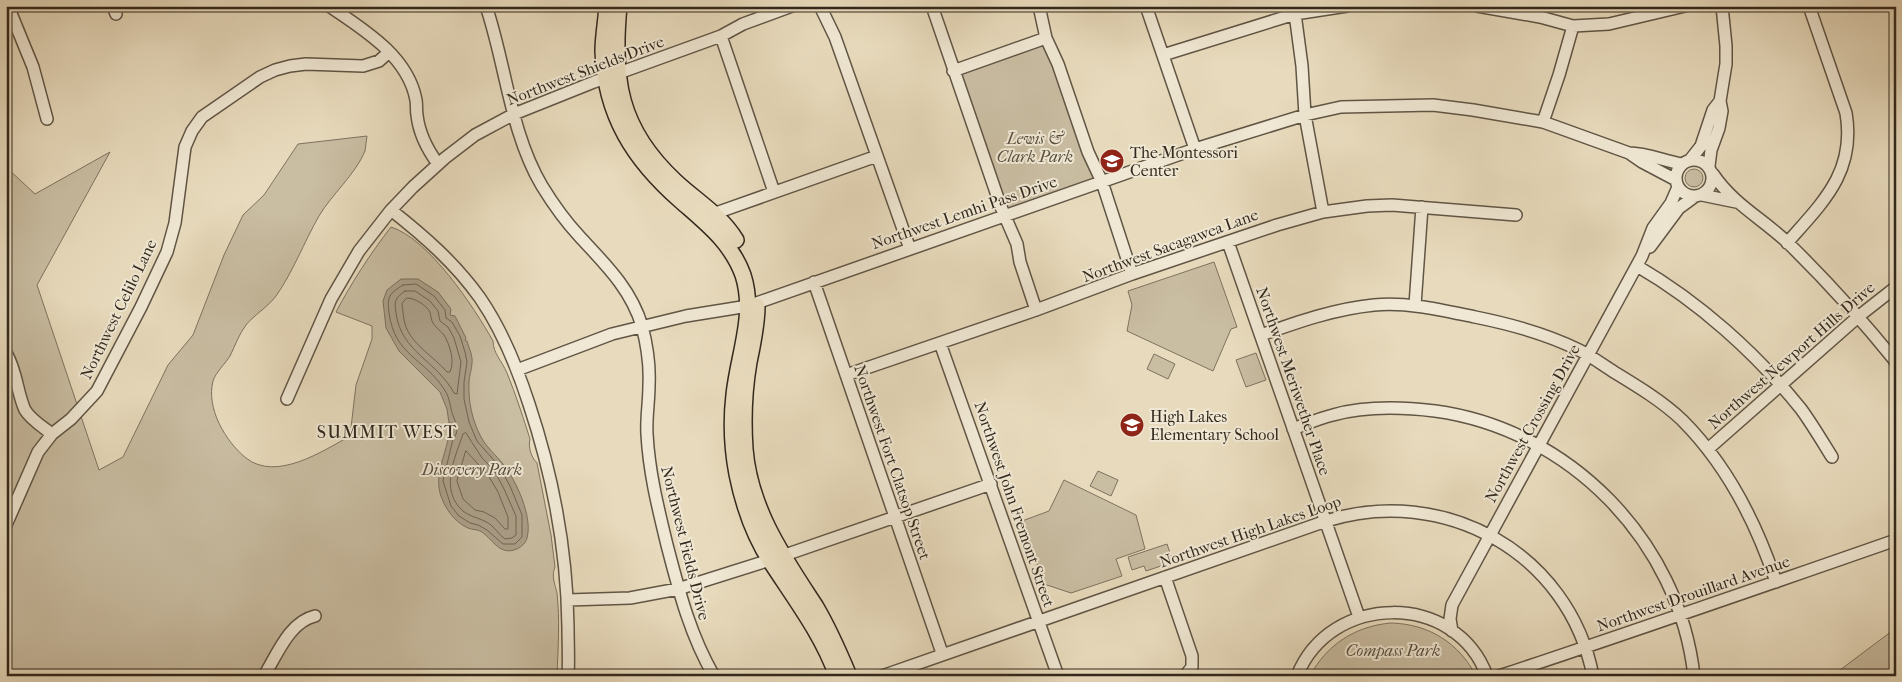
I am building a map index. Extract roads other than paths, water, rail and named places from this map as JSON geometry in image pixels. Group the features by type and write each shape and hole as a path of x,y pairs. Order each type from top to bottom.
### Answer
{"main road":[{"path":"607,6 603,51 630,122 642,143 674,180 713,214 734,236 750,269 757,327 744,404 745,451 757,501 776,558 813,624 837,676"},
{"path":"619,6 611,75 616,117 624,135 636,155 651,172 716,231 727,245 743,276 753,304"},
{"path":"776,558 816,609 831,636 849,676"}],"street":[{"path":"8,6 33,67 47,119"},
{"path":"329,6 355,24 401,63 416,100 421,134 428,150 438,164"},
{"name":"Northwest Fields Drive","path":"486,6 504,66 514,114 526,151 542,185 573,229 612,271 636,308 642,326 649,366 647,431 651,475 678,590 695,640 714,676"},
{"name":"Northwest Shields Drive","path":"287,399 315,332 348,268 371,235 391,210 438,164 475,135 514,114 611,75 721,36 743,24 792,6"},
{"path":"820,6 835,37 910,249"},
{"path":"932,6 1004,215 1017,244 1020,262 1036,310"},
{"path":"1039,6 1046,38 1058,64 1088,152 1102,182 1132,274"},
{"path":"1146,6 1195,150"},
{"path":"1163,55 1295,10 1347,6"},
{"path":"1477,6 1540,17 1573,26 1609,24 1685,6"},
{"path":"1698,196 1711,186 1711,150 1719,128 1722,111 1720,101 1726,64 1726,46 1722,6"},
{"path":"1787,243 1831,191 1845,161 1848,145 1846,113 1809,6"},
{"path":"1295,10 1302,66 1305,115 1323,212"},
{"path":"1543,122 1573,26"},
{"path":"721,36 774,192"},
{"path":"954,71 1046,38"},
{"name":"Northwest Celilo Lane","path":"6,525 38,452 52,434 71,419 97,391 141,307 167,252 175,223 185,147 192,130 202,117 260,77 275,70 306,64 363,66 379,61 389,52"},
{"path":"1720,101 1713,110 1701,146 1676,174 1677,183 1685,194 1736,202"},
{"name":"Northwest Lemhi Pass Drive","path":"518,370 590,341 642,326 753,304 1195,150 1305,115 1341,107 1433,105 1497,114 1543,122 1629,152 1644,153 1665,161 1686,162"},
{"name":"Northwest Lemhi Pass Drive","path":"1629,152 1677,183"},
{"path":"713,214 877,156"},
{"path":"1686,162 1700,160 1711,170 1720,186 1736,202 1787,243 1859,316 1896,362"},
{"name":"Northwest Crossing Drive","path":"1640,261 1653,228 1671,203 1677,183"},
{"name":"Northwest Crossing Drive","path":"1452,631 1450,619 1452,605 1640,261 1679,208 1698,196"},
{"name":"Northwest Sacagawea Lane","path":"846,374 1036,310 1132,274 1277,224 1323,212 1367,206 1392,205 1516,215"},
{"path":"1415,305 1422,207"},
{"path":"391,210 431,242 455,267 480,298 518,370 538,430 558,517 568,600 568,676"},
{"name":"Northwest Meriwether Place","path":"1228,242 1359,617"},
{"path":"1640,261 1753,355 1802,410 1832,457"},
{"name":"Northwest Fort Clatsop Street","path":"814,282 942,653"},
{"name":"Northwest Newport Hills Drive","path":"1708,449 1859,316 1896,287"},
{"path":"1261,335 1331,312 1374,305 1415,305 1488,319 1533,332 1588,355 1660,402 1681,419 1708,449 1725,472 1745,507 1776,582"},
{"name":"Northwest John Fremont Street","path":"940,343 1058,676"},
{"path":"6,353 12,364 26,410 37,423 52,434"},
{"path":"1294,429 1333,415 1370,409 1410,408 1449,413 1492,424 1539,446 1569,465 1598,488 1631,523 1660,567 1670,587 1681,614 1691,652 1694,676"},
{"path":"568,600 630,598 678,590 991,484"},
{"name":"Northwest High Lakes Loop","path":"882,676 942,653 1326,521 1361,512 1387,510 1411,510 1446,517 1490,534 1524,558 1545,578 1572,617 1585,648 1593,676"},
{"name":"Northwest Drouillard Avenue","path":"1499,676 1896,540"},
{"path":"1166,577 1192,656 1192,667 1186,676"},
{"name":"Northwest Crossing Drive","path":"1430,619 1452,605"},
{"path":"1297,676 1309,655 1329,634 1359,617 1378,613 1398,612 1430,619 1452,631 1476,654 1487,676"},
{"path":"264,676 296,626 306,618 315,616"}],"water":[{"path":"401,279 418,279 438,292 451,309 450,315 455,316 466,338 465,340 467,341 472,358 469,396 475,424 483,441 513,479 522,499 528,520 526,542 517,549 506,551 482,532 468,528 458,522 450,514 442,498 439,478 449,434 452,433 452,423 449,423 447,409 440,392 399,351 386,328 383,301 387,290"}],"place":[{"name":"The Montessori Center","path":"1112,161"},
{"name":"High Lakes Elementary School","path":"1132,425"}],"district":[{"name":"SUMMIT WEST","path":"387,432"}],"park label":[{"name":"Lewis & Clark Park","path":"1035,147"},
{"name":"Discovery Park","path":"472,469"},
{"name":"Compass Park","path":"1393,650"}]}
